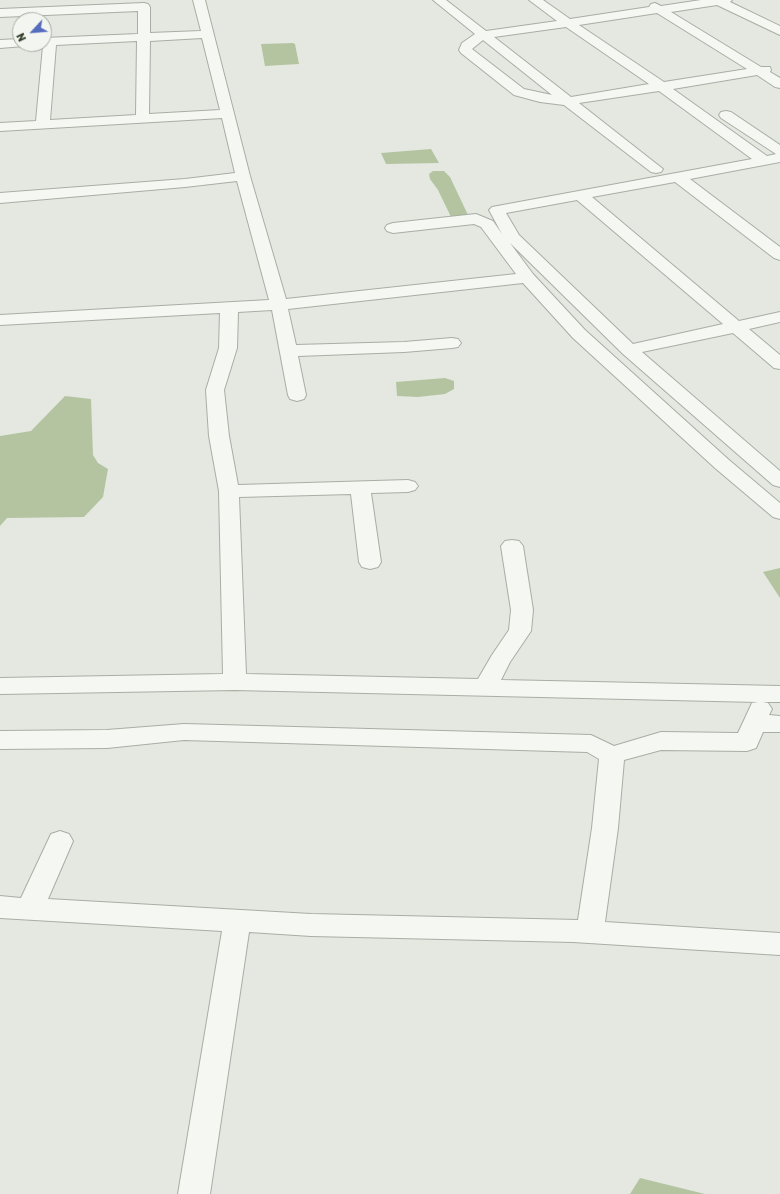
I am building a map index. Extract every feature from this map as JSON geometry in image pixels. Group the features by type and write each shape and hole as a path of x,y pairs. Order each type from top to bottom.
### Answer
{"street":[{"path":"199,0 279,305 297,395"},
{"path":"439,0 656,169"},
{"path":"535,0 662,87 776,159"},
{"path":"554,0 692,93"},
{"path":"645,0 780,84"},
{"path":"779,30 722,0 483,35 466,46 465,50 519,92 540,98 568,101 780,68"},
{"path":"0,13 142,6 145,8 142,119"},
{"path":"52,42 207,34"},
{"path":"0,44 12,43"},
{"path":"42,125 46,96 47,52"},
{"path":"717,110 776,159"},
{"path":"0,127 228,114"},
{"path":"776,159 496,210 512,237 629,350 780,481"},
{"path":"0,198 244,176"},
{"path":"678,177 780,255"},
{"path":"581,195 780,364"},
{"path":"393,228 467,220 482,221 487,224 526,278 579,334 722,464 780,513"},
{"path":"0,320 279,305 526,278"},
{"path":"226,308 229,312 228,348 215,390 219,436 229,491 235,682"},
{"path":"629,350 780,317"},
{"path":"289,351 404,347 452,342"},
{"path":"229,491 360,486 408,486"},
{"path":"360,486 370,562"},
{"path":"485,687 500,660 520,631 522,610 512,546"},
{"path":"0,686 235,682 774,694"},
{"path":"0,740 107,739 184,732 286,734 591,744 612,755 661,741 747,742 754,723 774,694"},
{"path":"754,723 780,724"},
{"path":"590,932 605,828 612,755"},
{"path":"30,909 60,841"},
{"path":"0,907 311,926 590,932 780,944"},
{"path":"194,1194 237,922"}],"shaded area":[{"path":"261,44 295,44 299,64 265,66"},
{"path":"431,149 439,163 386,164 381,153"},
{"path":"433,171 444,171 450,177 468,215 461,218 451,217 438,190 430,179 429,174"},
{"path":"445,378 454,381 454,389 445,394 418,397 397,396 396,382"},
{"path":"65,396 91,399 93,455 98,463 108,469 103,497 84,517 7,518 0,526 0,436 31,431"},
{"path":"780,568 780,598 763,572"},
{"path":"640,1178 705,1194 630,1194"}]}
